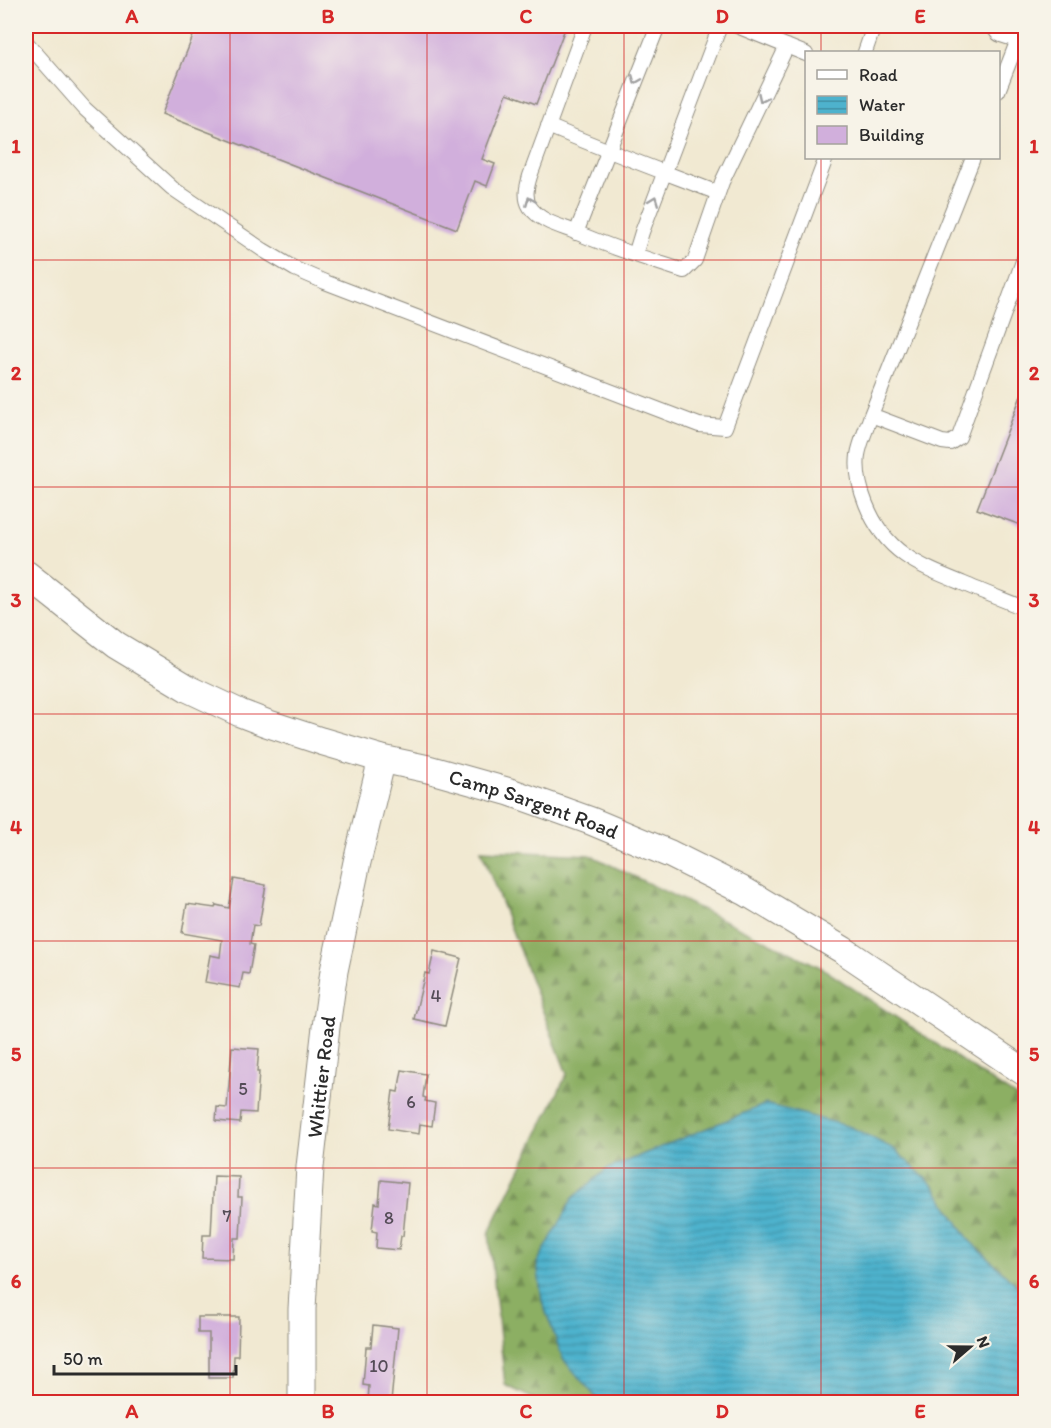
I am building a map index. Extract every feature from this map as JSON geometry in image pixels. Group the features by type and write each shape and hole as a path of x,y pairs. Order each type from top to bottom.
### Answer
{"street":[{"name":"Camp Sargent Road","path":"26,574 116,645 189,689 240,713 382,759 428,769 510,792 591,821 670,854 746,892 843,950 1026,1073"},
{"name":"Whittier Road","path":"302,1402 302,1309 309,1179 326,1027 334,971 382,759"}],"lane":[{"path":"585,26 526,190 530,206 541,218 576,233 684,271 695,260 722,182 787,46"},
{"path":"576,233 658,26"},
{"path":"635,255 720,26"},
{"path":"737,26 805,53"},
{"path":"865,51 874,26"},
{"path":"1000,88 1017,30"},
{"path":"26,42 85,109 172,188 262,250 295,269 699,425 725,427 826,159"},
{"path":"548,126 608,152 718,193"},
{"path":"973,159 871,415 858,453 858,472 862,493 872,518 887,540 910,560 1026,609"},
{"path":"871,415 942,442 950,443 959,437 1026,253"}],"green space":[{"path":"481,850 590,855 822,968 1025,1103 1025,1402 540,1402 505,1385 489,1233 567,1074"}],"water":[{"path":"766,1104 851,1127 894,1149 934,1186 970,1241 1025,1293 1025,1402 600,1402 563,1359 542,1301 537,1263 572,1199 607,1169"}],"building":[{"path":"197,26 566,26 536,104 507,93 482,159 495,164 487,186 475,181 457,229 162,114"},
{"path":"1026,383 1026,527 977,509"},
{"path":"234,879 266,885 259,926 253,925 250,944 254,945 249,974 243,973 240,988 205,982 210,955 220,957 222,940 182,933 187,904 229,908"},
{"path":"434,951 461,958 445,1026 414,1019 425,973 429,974"},
{"path":"232,1047 259,1049 256,1113 241,1112 240,1123 216,1121 217,1107 227,1108"},
{"path":"402,1070 426,1074 423,1097 426,1098 425,1101 435,1103 432,1126 420,1124 419,1134 388,1129 393,1091 398,1092"},
{"path":"214,1176 239,1177 238,1197 242,1197 240,1238 234,1238 233,1259 202,1258 203,1235 211,1235"},
{"path":"381,1180 408,1183 403,1236 401,1236 399,1250 376,1248 377,1232 372,1231 375,1203 379,1204"},
{"path":"198,1317 239,1317 238,1356 234,1356 233,1378 209,1378 209,1333 198,1333"},
{"path":"373,1325 398,1328 391,1402 368,1402 369,1386 363,1385 366,1347 371,1347"}]}
